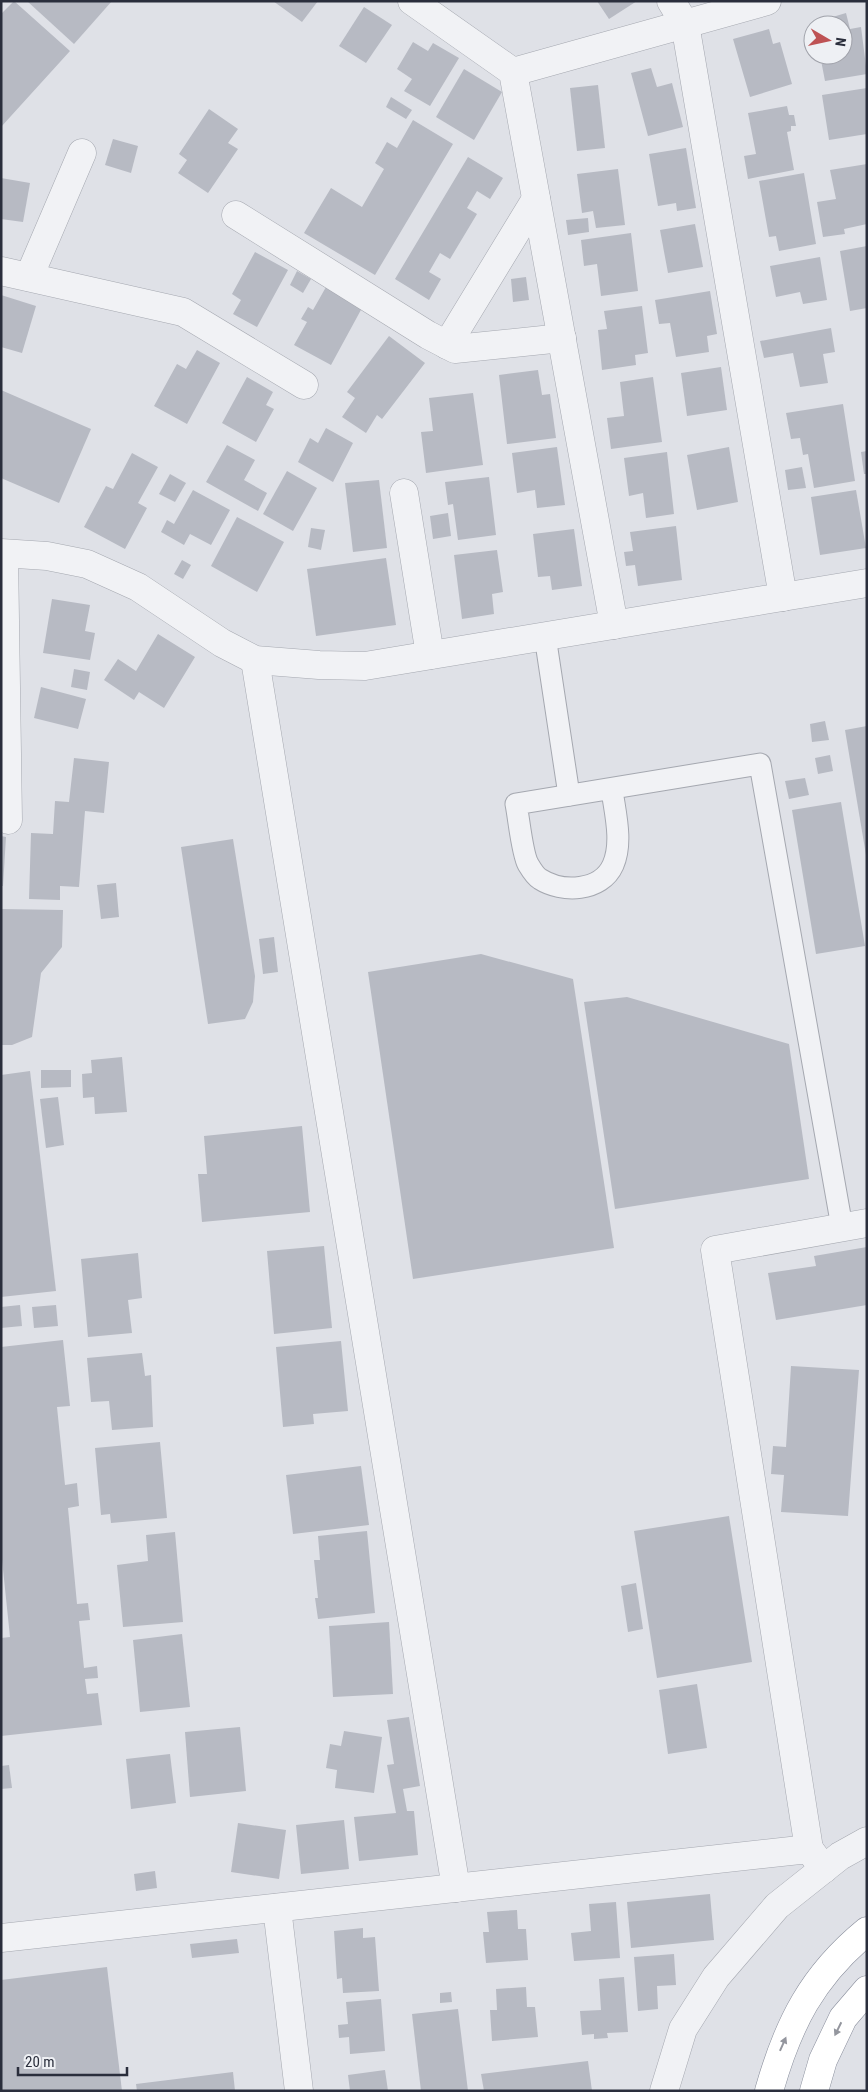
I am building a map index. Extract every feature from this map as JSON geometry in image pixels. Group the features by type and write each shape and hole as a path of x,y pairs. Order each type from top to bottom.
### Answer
{"highway":[{"path":"769,2091 780,2052 798,2012 824,1972 867,1932"},
{"path":"814,2091 823,2060 843,2018 867,1990"}],"street":[{"path":"412,1 513,72 614,624"},
{"path":"671,1 685,24 783,597"},
{"path":"513,72 767,1"},
{"path":"29,277 82,153"},
{"path":"447,345 536,199"},
{"path":"236,215 455,349 562,338"},
{"path":"1,270 183,312 304,385"},
{"path":"404,493 430,655"},
{"path":"8,820 3,553 47,556 87,564 138,587 222,643 255,660 319,665 365,666 867,583"},
{"path":"255,660 456,1888"},
{"path":"664,2091 683,2030 716,1977 816,1859 716,1250 854,1225"},
{"path":"1,1938 456,1888 816,1859 840,1856 867,1841"},
{"path":"277,1908 299,2091"}],"lane":[{"path":"545,636 569,796"},
{"path":"612,790 618,838 613,865 600,881 582,889 555,885 538,878 527,862 516,804 612,790 760,764 854,1225"}],"building":[{"path":"14,1 70,51 1,127 1,12"},
{"path":"27,1 112,1 74,44"},
{"path":"273,1 318,1 302,22"},
{"path":"597,1 637,1 609,19"},
{"path":"364,7 392,25 366,63 339,46"},
{"path":"861,27 867,74 825,81 822,65 853,65 853,28"},
{"path":"769,29 773,44 780,42 792,84 750,97 733,39"},
{"path":"413,42 428,51 433,43 459,58 430,106 404,91 412,79 397,69"},
{"path":"651,68 657,87 672,83 683,127 648,136 631,73"},
{"path":"464,69 502,92 474,140 436,117"},
{"path":"598,85 605,148 577,151 570,88"},
{"path":"867,88 867,134 829,140 822,95"},
{"path":"391,97 412,110 406,119 386,107"},
{"path":"787,106 789,115 794,115 796,126 791,126 791,131 787,132 794,170 748,179 744,156 756,154 748,113"},
{"path":"209,109 238,129 228,143 238,149 208,193 178,173 187,160 179,154"},
{"path":"413,120 453,144 375,275 304,233 331,188 362,207 384,169 375,163 387,142 397,148"},
{"path":"113,139 138,146 131,173 105,165"},
{"path":"686,148 696,208 677,211 676,203 658,206 649,154"},
{"path":"468,157 503,178 490,199 477,191 467,208 477,214 450,259 440,253 429,272 441,279 429,300 395,279"},
{"path":"867,164 867,224 844,229 845,234 823,237 817,202 836,199 830,170"},
{"path":"618,169 625,225 596,228 593,211 582,213 577,174"},
{"path":"804,173 816,244 779,251 776,236 769,237 759,181"},
{"path":"1,178 30,183 23,222 1,219"},
{"path":"588,218 589,232 568,235 566,220"},
{"path":"695,224 703,267 668,273 660,230"},
{"path":"631,233 638,291 601,296 597,264 584,266 581,240"},
{"path":"867,246 867,308 850,311 840,251"},
{"path":"255,252 288,270 257,327 233,314 241,300 232,294"},
{"path":"820,257 827,300 803,304 800,292 776,297 770,266"},
{"path":"297,271 311,279 303,293 290,285"},
{"path":"526,277 529,300 513,302 511,279"},
{"path":"326,287 362,308 331,365 294,345 307,322 301,319 308,307 313,310"},
{"path":"710,291 717,334 707,336 709,352 676,357 670,323 659,324 655,300"},
{"path":"1,295 36,306 22,353 1,347"},
{"path":"642,306 648,353 635,355 636,365 602,370 598,330 607,329 604,311"},
{"path":"831,328 835,352 823,354 828,383 800,387 793,353 764,358 760,341"},
{"path":"389,336 425,363 382,419 377,415 366,433 342,417 355,398 347,392"},
{"path":"197,350 220,363 187,424 154,406 177,364 186,369"},
{"path":"721,367 727,410 687,416 681,373"},
{"path":"538,370 542,395 550,394 556,438 507,444 499,375"},
{"path":"247,377 273,392 266,405 274,409 256,442 222,423"},
{"path":"653,377 662,442 611,449 607,418 624,416 620,382"},
{"path":"1,390 91,429 59,503 1,478"},
{"path":"473,393 483,465 426,473 421,432 433,431 429,398"},
{"path":"843,404 855,481 814,488 808,454 803,455 800,438 791,439 786,413"},
{"path":"326,428 353,443 333,482 298,462 310,438 318,443"},
{"path":"227,445 255,460 244,480 267,493 258,511 206,482"},
{"path":"557,447 565,505 537,508 535,490 517,493 512,453"},
{"path":"729,447 738,502 697,510 687,455"},
{"path":"867,451 867,474 864,474 861,452"},
{"path":"667,452 674,514 646,518 643,493 629,496 624,458"},
{"path":"132,453 158,467 138,503 147,508 125,549 84,527 106,486 113,489"},
{"path":"802,467 806,488 788,490 785,470"},
{"path":"287,471 317,488 293,531 263,514"},
{"path":"170,474 186,483 175,502 159,494"},
{"path":"489,477 496,535 458,540 453,504 448,505 445,482"},
{"path":"379,480 387,548 353,552 345,483"},
{"path":"193,490 230,510 211,545 190,534 184,545 161,532 167,520 174,524"},
{"path":"856,490 866,548 820,555 811,497"},
{"path":"448,513 451,536 433,539 430,516"},
{"path":"237,517 284,542 257,592 211,566"},
{"path":"676,526 682,580 638,586 635,565 626,566 624,552 633,551 630,532"},
{"path":"311,528 325,530 321,550 308,547"},
{"path":"574,529 582,586 552,590 550,576 538,577 533,534"},
{"path":"497,550 503,592 492,594 494,614 462,619 454,555"},
{"path":"386,558 396,625 316,636 307,569"},
{"path":"182,560 191,565 183,579 174,574"},
{"path":"52,599 90,605 85,631 95,633 90,660 43,653"},
{"path":"158,634 195,657 164,708 139,692 134,700 104,680 118,659 136,671"},
{"path":"74,669 90,672 87,690 71,687"},
{"path":"41,687 86,699 78,729 34,718"},
{"path":"825,721 829,740 812,742 810,724"},
{"path":"867,726 867,855 866,855 845,730"},
{"path":"830,755 833,771 818,774 815,758"},
{"path":"74,758 109,762 104,813 85,811 79,887 60,886 60,900 29,899 31,833 53,834 55,801 69,802"},
{"path":"805,778 809,795 789,799 785,781"},
{"path":"841,802 865,946 816,954 792,810"},
{"path":"1,836 6,837 3,886 1,886"},
{"path":"233,839 255,976 253,1002 245,1019 208,1024 181,847"},
{"path":"116,883 119,917 101,919 97,885"},
{"path":"1,909 63,910 62,947 41,973 32,1037 12,1045 1,1045"},
{"path":"274,937 278,972 263,974 259,939"},
{"path":"481,954 573,979 614,1248 413,1279 368,972"},
{"path":"627,997 789,1044 809,1179 615,1209 584,1002"},
{"path":"122,1057 127,1112 95,1114 94,1097 83,1098 82,1074 92,1073 91,1060"},
{"path":"41,1070 71,1070 71,1087 41,1088"},
{"path":"30,1071 56,1291 1,1297 1,1075"},
{"path":"58,1097 64,1145 46,1148 40,1099"},
{"path":"302,1126 310,1212 202,1222 198,1174 207,1174 204,1136"},
{"path":"324,1246 332,1328 274,1334 267,1251"},
{"path":"867,1247 867,1305 776,1320 768,1273 816,1266 814,1256"},
{"path":"138,1253 142,1298 128,1300 132,1333 88,1337 81,1259"},
{"path":"20,1305 22,1326 1,1328 1,1307"},
{"path":"56,1305 58,1326 34,1328 32,1307"},
{"path":"63,1340 70,1406 57,1407 65,1485 77,1483 79,1506 68,1508 77,1604 88,1603 90,1620 79,1621 84,1668 97,1666 98,1678 85,1679 87,1694 98,1693 102,1725 1,1736 1,1638 10,1637 1,1550 1,1347"},
{"path":"341,1341 348,1411 313,1414 314,1424 283,1427 276,1347"},
{"path":"142,1353 145,1376 151,1375 153,1427 112,1430 109,1401 91,1402 87,1358"},
{"path":"791,1366 859,1370 848,1516 781,1512 784,1475 771,1474 773,1446 786,1447"},
{"path":"160,1442 167,1518 111,1523 110,1514 101,1515 95,1448"},
{"path":"361,1466 369,1525 293,1534 286,1475"},
{"path":"729,1516 752,1662 657,1678 634,1531"},
{"path":"367,1531 375,1613 318,1619 315,1598 318,1598 314,1560 320,1560 318,1536"},
{"path":"175,1532 183,1622 123,1627 117,1565 148,1561 146,1535"},
{"path":"636,1583 643,1629 628,1632 621,1586"},
{"path":"389,1622 393,1694 333,1697 329,1626"},
{"path":"182,1634 190,1707 140,1712 133,1640"},
{"path":"697,1684 707,1748 668,1754 659,1690"},
{"path":"409,1717 420,1786 403,1789 407,1811 414,1811 418,1855 359,1861 354,1817 396,1813 387,1765 394,1764 387,1720"},
{"path":"240,1727 246,1791 190,1797 185,1732"},
{"path":"344,1731 382,1737 374,1793 335,1788 337,1770 326,1768 330,1744 341,1746"},
{"path":"170,1754 176,1803 131,1809 126,1759"},
{"path":"9,1765 12,1788 1,1789 1,1766"},
{"path":"344,1820 349,1869 301,1874 296,1825"},
{"path":"238,1823 286,1830 279,1879 231,1872"},
{"path":"155,1871 157,1888 136,1891 134,1874"},
{"path":"710,1894 714,1940 631,1948 627,1902"},
{"path":"616,1902 620,1958 574,1961 571,1933 591,1931 589,1904"},
{"path":"517,1910 518,1929 526,1929 528,1960 486,1963 483,1932 489,1932 487,1912"},
{"path":"363,1928 363,1938 375,1937 379,1991 343,1993 342,1978 337,1979 334,1931"},
{"path":"237,1939 239,1953 192,1958 190,1944"},
{"path":"674,1954 676,1985 657,1986 658,2009 638,2011 634,1957"},
{"path":"107,1967 122,2091 1,2091 1,1980"},
{"path":"624,1977 628,2032 607,2033 608,2038 594,2039 594,2034 582,2035 580,2011 601,2010 599,1979"},
{"path":"526,1987 527,2007 535,2007 538,2037 492,2041 490,2010 497,2010 496,1989"},
{"path":"451,1992 452,2002 440,2003 440,1993"},
{"path":"381,1999 385,2051 350,2054 349,2037 339,2038 338,2025 348,2024 346,2002"},
{"path":"458,2009 468,2091 421,2091 412,2014"},
{"path":"588,2061 592,2091 484,2091 481,2074"},
{"path":"385,2070 388,2091 350,2091 348,2075"},
{"path":"233,2072 235,2091 137,2091 136,2084"}]}
